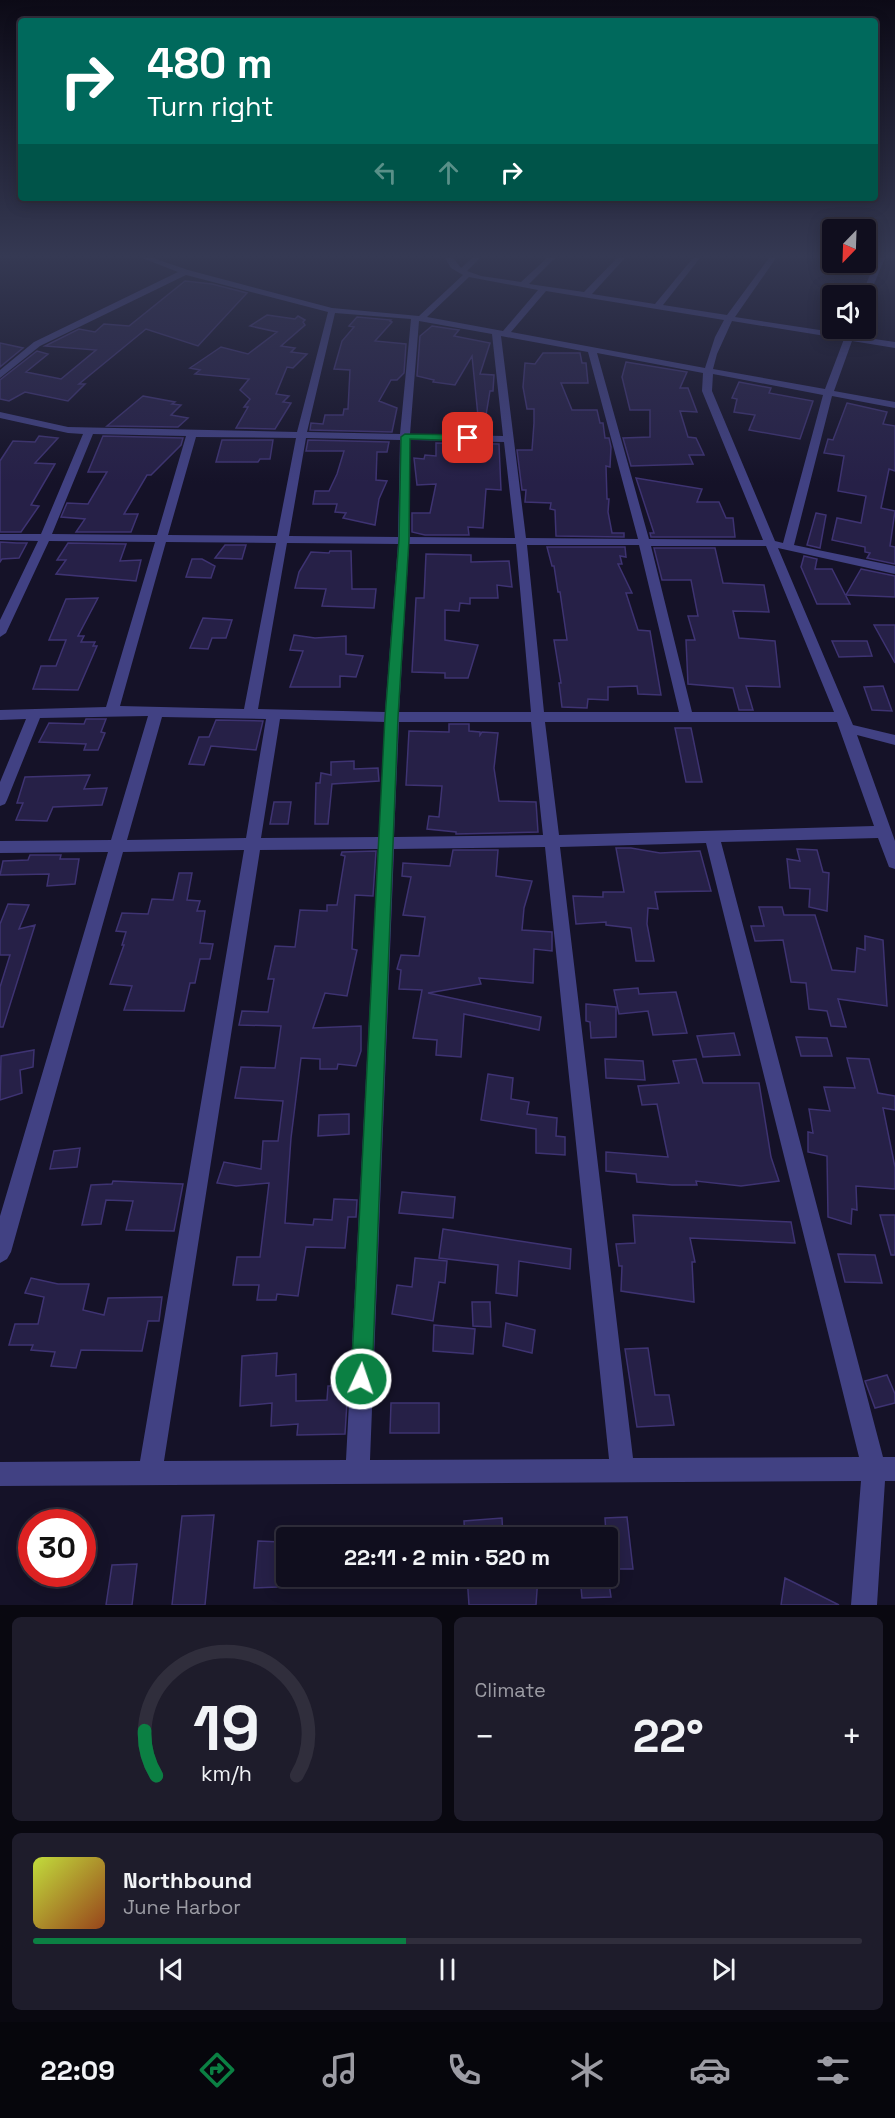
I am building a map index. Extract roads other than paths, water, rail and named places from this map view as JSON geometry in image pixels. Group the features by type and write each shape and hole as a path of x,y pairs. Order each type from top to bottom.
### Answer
{"street":[{"path":"0,375 16,359 37,344 60,333"},
{"path":"250,713 302,434 326,333"},
{"path":"357,1472 392,717 404,540 405,437 415,333"},
{"path":"494,333 895,405"},
{"path":"722,333 706,372 706,391 845,722 894,860"},
{"path":"500,334 551,841 622,1471"},
{"path":"788,547 828,394 848,339"},
{"path":"872,339 895,345"},
{"path":"592,351 644,541 687,718"},
{"path":"0,416 68,430 89,431 510,439"},
{"path":"0,633 45,538 89,431"},
{"path":"112,711 192,432"},
{"path":"0,537 769,543 895,570"},
{"path":"0,715 112,711 845,722 895,740"},
{"path":"1,1247 156,712"},
{"path":"0,800 35,714"},
{"path":"150,1473 274,714"},
{"path":"0,847 551,841 884,832"},
{"path":"712,837 884,1469 864,1605"},
{"path":"0,1474 884,1469"}]}
